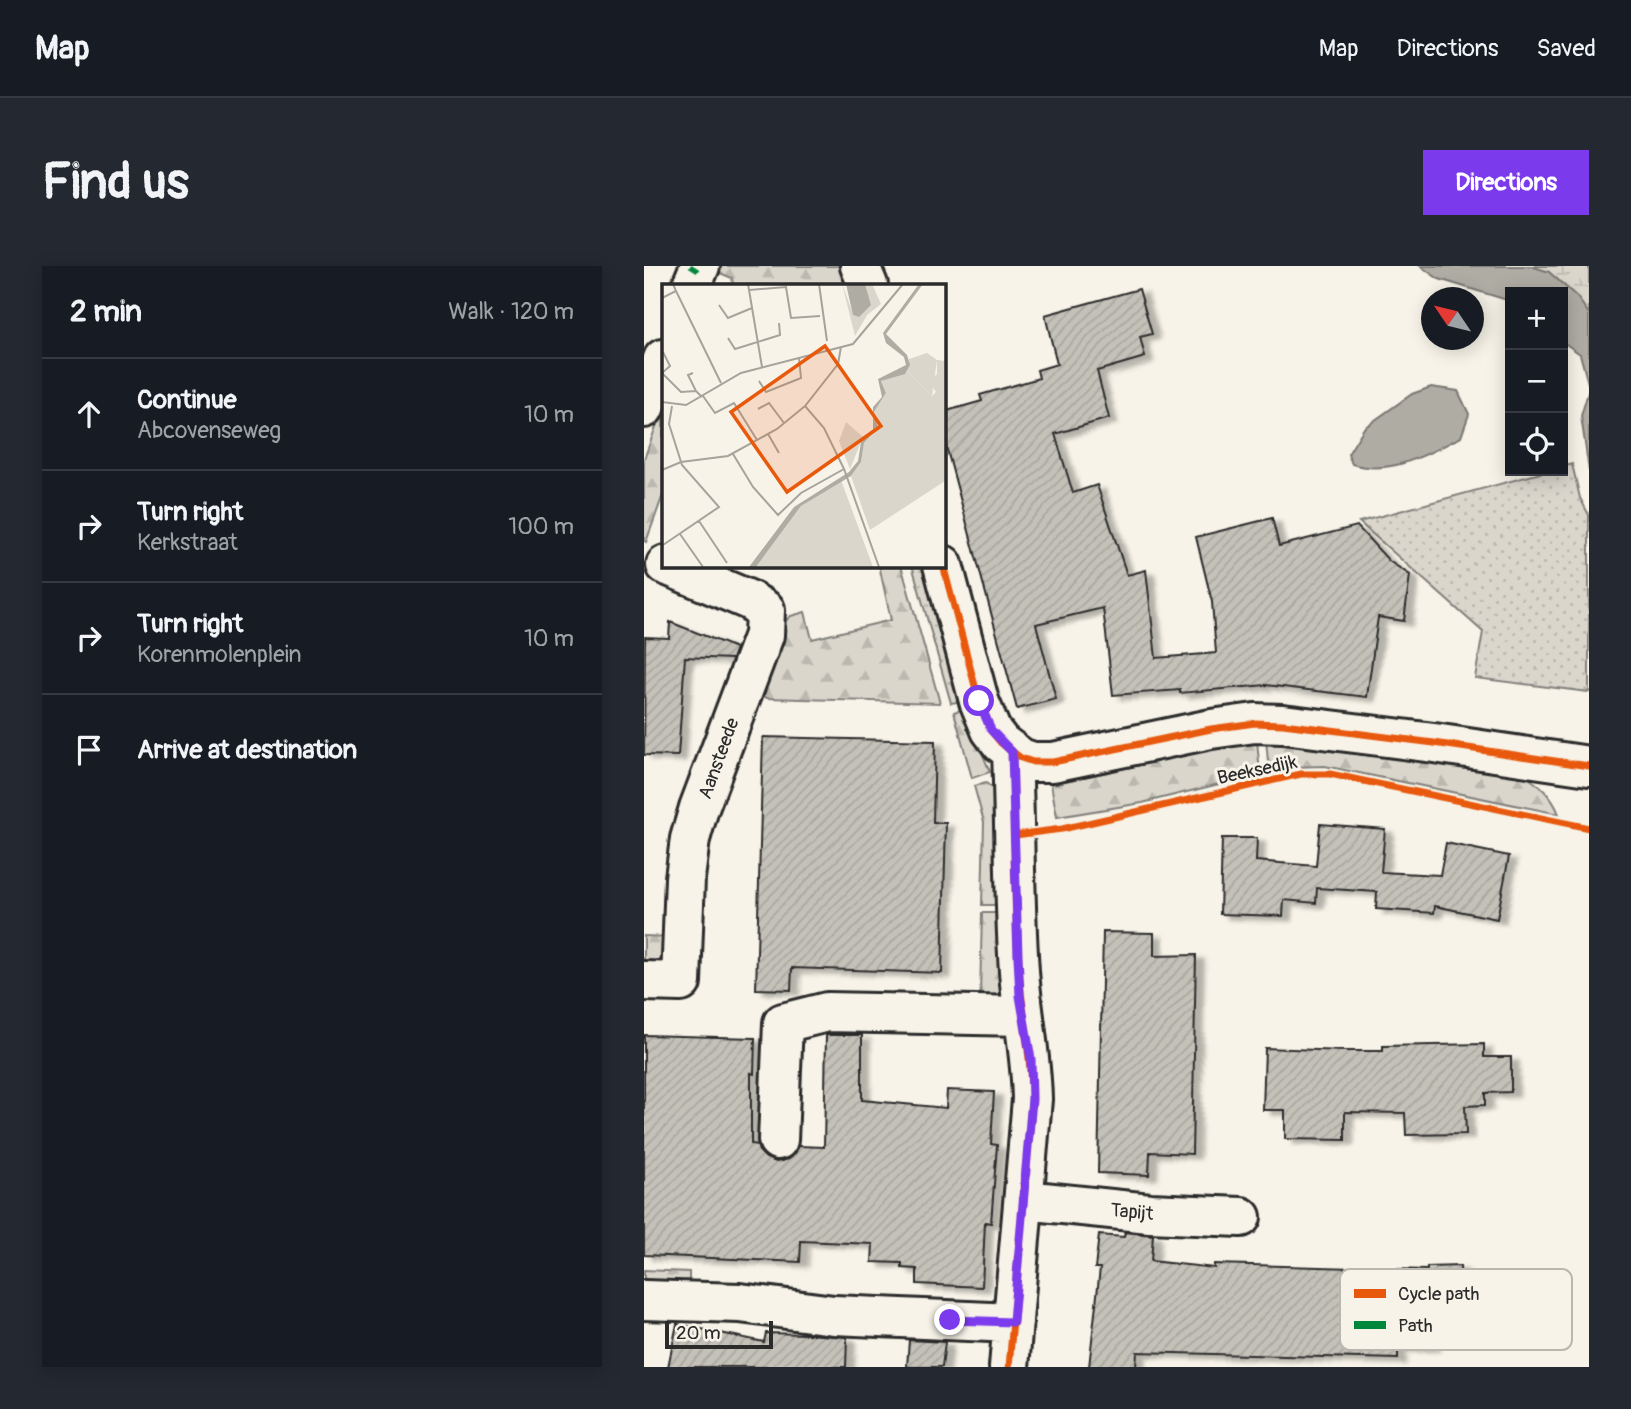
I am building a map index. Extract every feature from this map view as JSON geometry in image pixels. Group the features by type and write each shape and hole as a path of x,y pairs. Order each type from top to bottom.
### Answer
{"street":[{"path":"692,284 700,266"},
{"path":"860,266 868,284"},
{"path":"644,408 662,362"},
{"name":"Aansteede","path":"644,556 662,564"},
{"name":"Aansteede","path":"644,981 681,982 685,878 690,839 699,808 764,635 765,610 749,600 670,567"},
{"path":"944,567 979,701 991,730 1012,752 1018,956 1023,1016 1031,1059 1032,1099 1009,1367"},
{"name":"Beeksedijk","path":"1012,752 1033,762 1053,762 1197,732 1255,723 1283,724 1434,743 1589,766"},
{"path":"778,1140 783,1023 827,1013 1023,1016"},
{"name":"Tapijt","path":"1024,1200 1150,1213 1241,1217"},
{"path":"644,1300 740,1303 834,1315 1013,1322"}],"green space":[{"path":"717,266 840,266 849,282 733,284 732,278 715,271"},
{"path":"1531,266 1589,266 1589,314 1568,287"},
{"path":"662,411 662,498 646,542 644,541 644,459"},
{"path":"1572,464 1580,498 1589,515 1589,692 1475,678 1483,632 1359,522 1529,476 1568,476 1568,465"},
{"path":"879,567 902,567 940,703 767,698 757,693 784,622 791,616 805,612 812,639 891,620"},
{"path":"913,567 927,567 962,701 951,703"},
{"path":"964,709 990,772 972,778 954,712"},
{"path":"1257,740 1260,774 1142,803 1057,817 1051,784"},
{"path":"1266,740 1524,775 1545,792 1559,814 1325,766 1291,767 1269,772"},
{"path":"986,783 1001,795 1004,905 982,905 984,822 974,786"},
{"path":"982,913 1004,913 1008,997 980,997"},
{"path":"644,936 669,937 663,960 659,963 644,964"},
{"path":"644,1270 689,1272 689,1288 644,1286"}],"shaded area":[{"path":"1420,266 1531,266 1549,272 1566,287 1505,287 1505,299 1484,293 1484,287 1465,287 1439,279"},
{"path":"1568,289 1589,314 1589,387 1580,354 1568,346"},
{"path":"1431,387 1458,391 1469,414 1461,437 1422,456 1395,465 1367,467 1352,464 1348,454 1364,428 1412,394"},
{"path":"1589,389 1589,471 1581,416"}],"building":[{"path":"1139,289 1152,334 1140,337 1145,357 1097,371 1109,418 1055,434 1073,493 1097,485 1127,575 1146,570 1156,658 1216,653 1212,602 1196,537 1272,518 1279,546 1357,526 1389,561 1410,575 1404,621 1378,617 1367,697 1266,685 1180,693 1180,690 1113,695 1103,608 1036,624 1056,699 1017,709 945,442 945,411 982,401 980,395 1039,378 1037,370 1057,364 1045,315"},
{"path":"670,622 736,648 732,659 685,657 678,756 644,755 645,637 669,638"},
{"path":"763,737 935,741 933,823 946,823 942,973 792,968 791,990 756,989"},
{"path":"1320,824 1385,829 1381,872 1440,875 1446,843 1509,856 1497,919 1435,906 1434,913 1376,909 1377,892 1317,888 1316,903 1284,900 1283,916 1220,914 1222,838 1257,838 1256,861 1316,866"},
{"path":"1103,932 1154,933 1154,956 1196,955 1192,1154 1150,1152 1149,1175 1098,1173"},
{"path":"644,1035 755,1038 754,1074 751,1073 751,1144 757,1145 766,1158 776,1162 789,1159 798,1146 824,1147 826,1035 862,1035 862,1100 946,1108 947,1090 994,1092 991,1144 997,1145 991,1223 985,1222 982,1287 917,1284 917,1269 902,1268 902,1263 872,1262 873,1244 801,1241 800,1262 644,1255"},
{"path":"1484,1044 1484,1057 1511,1057 1511,1092 1485,1093 1485,1105 1465,1106 1466,1134 1406,1135 1405,1113 1345,1112 1345,1140 1285,1139 1285,1110 1263,1110 1265,1048 1383,1051 1383,1046"},
{"path":"1125,1232 1153,1235 1151,1261 1214,1268 1214,1264 1392,1269 1340,1269 1340,1350 1398,1350 1398,1359 1137,1352 1136,1367 1089,1367 1100,1268 1095,1268 1099,1235 1124,1237"},
{"path":"1460,1266 1460,1269 1427,1269 1427,1267"},
{"path":"677,1324 764,1342 766,1333 847,1337 846,1367 668,1367"},
{"path":"909,1340 945,1342 942,1367 907,1367"}],"marked path":[{"path":"690,266 698,271"}],"cycle path":[{"path":"944,567 979,701 991,730 1001,743 1021,758 1033,762 1053,762 1211,729 1255,723 1283,724 1434,743 1589,766"},
{"path":"1009,1367 1032,1099 1017,944 1012,752"},
{"path":"1015,835 1062,829 1301,774 1330,774 1589,828"}],"route":[{"path":"950,1320 1013,1322 1032,1099 1031,1059 1020,996 1012,752 991,730 979,701"}]}
